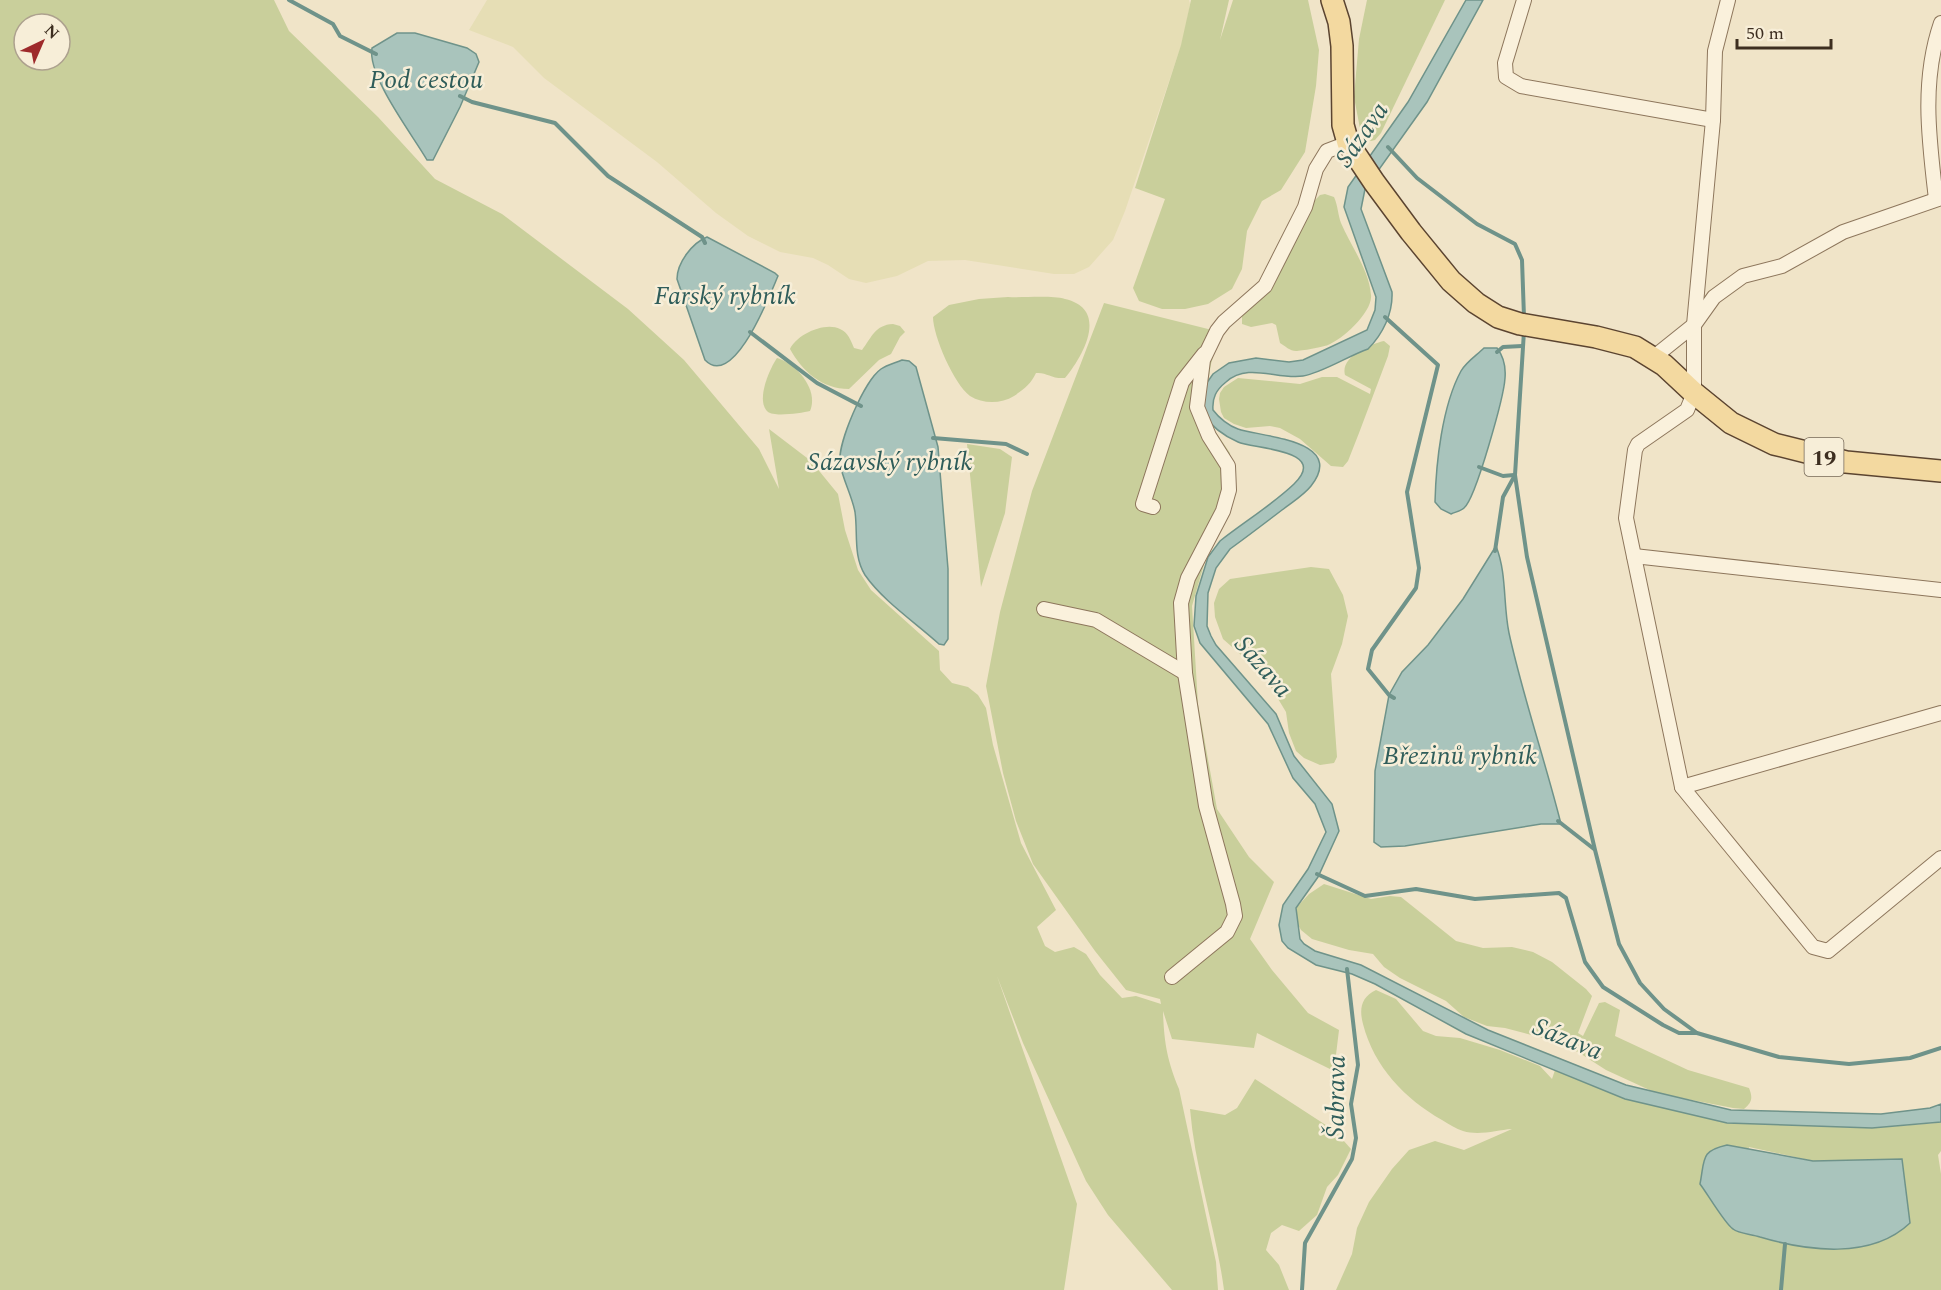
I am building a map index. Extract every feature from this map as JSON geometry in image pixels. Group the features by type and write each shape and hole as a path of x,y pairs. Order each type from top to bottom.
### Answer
{"main road":[{"name":"19","path":"1332,0 1339,22 1342,46 1344,125 1348,142 1374,182 1450,281 1476,303 1498,317 1524,325 1596,337 1635,347 1654,357 1731,423 1774,444 1846,462 1941,471"}],"street":[{"path":"1524,0 1505,63 1506,77 1521,86 1713,120"},
{"path":"1728,0 1715,51 1713,120 1694,325 1694,393 1687,410 1638,444 1635,450 1626,518 1682,787 1813,947 1828,951 1941,858"},
{"path":"1654,357 1694,325 1714,297 1743,276 1782,266 1843,232 1938,199 1927,130 1928,80 1941,23"},
{"path":"1153,507 1143,504 1182,382 1208,348 1224,322 1265,286 1305,207 1316,169 1327,151 1348,142"},
{"path":"1172,977 1227,932 1234,916 1233,904 1206,806 1185,673 1181,603 1188,578 1223,511 1229,490 1228,466 1209,436 1197,407 1203,360 1208,348"},
{"path":"1634,556 1941,590"},
{"path":"1044,609 1096,620 1185,673"},
{"path":"1682,787 1941,713"}],"shaded area":[{"path":"487,0 1189,0 1190,4 1184,37 1125,211 1113,240 1089,267 1074,274 1054,274 965,260 928,261 897,276 866,283 849,279 813,258 780,252 748,236 716,213 657,162 544,78 513,47 469,30"}],"green space":[{"path":"0,0 274,0 289,31 378,117 435,179 502,214 628,309 684,360 759,449 779,489 769,429 811,461 838,494 845,530 858,570 871,590 939,651 940,670 952,683 968,687 978,695 986,708 993,745 1021,843 1056,910 1037,927 1045,946 1055,952 1074,947 1086,954 1100,975 1122,998 1136,996 1161,1004 1160,999 1126,990 1033,864 1016,821 1003,773 986,686 1000,612 1032,491 1104,303 1220,332 1211,364 1204,408 1215,431 1230,453 1234,496 1205,561 1192,606 1198,704 1217,809 1249,857 1274,882 1250,939 1272,970 1308,1013 1339,1030 1334,1071 1257,1033 1254,1048 1172,1039 1163,1011 1167,1051 1179,1089 1216,1262 1218,1290 1172,1290 1108,1215 1086,1181 1023,1043 997,976 1077,1204 1064,1290 0,1290"},
{"path":"1191,0 1229,0 1220,40 1233,0 1308,0 1319,50 1316,86 1305,152 1281,190 1262,201 1247,231 1242,269 1232,289 1208,304 1185,309 1162,309 1139,301 1133,288 1165,199 1135,188 1181,45"},
{"path":"1367,0 1445,0 1381,133 1371,141 1361,134 1354,97 1359,39"},
{"path":"1320,195 1334,197 1341,223 1367,276 1370,285 1370,302 1356,324 1334,342 1317,348 1294,351 1280,343 1276,325 1272,323 1251,327 1242,324 1242,315 1313,202"},
{"path":"1059,298 1078,304 1086,312 1089,334 1079,357 1065,378 1036,373 1027,386 1009,399 986,402 970,396 957,381 945,359 933,317 949,305 979,299"},
{"path":"893,324 900,326 905,332 891,354 879,360 849,389 830,386 814,377 800,365 790,349 805,334 819,328 834,327 845,332 854,348 862,350 878,329"},
{"path":"1384,341 1390,346 1388,356 1348,461 1343,467 1331,466 1300,439 1280,428 1270,426 1246,428 1224,418 1221,412 1220,393 1224,387 1238,378 1300,384 1322,377 1337,377 1370,394 1371,389 1345,375 1345,368 1357,352"},
{"path":"777,358 799,372 809,387 812,403 810,411 776,414 768,412 764,407 765,385"},
{"path":"967,444 1000,449 1012,457 1005,513 981,587"},
{"path":"1311,567 1329,569 1343,595 1348,616 1342,644 1331,674 1337,757 1334,763 1320,765 1304,758 1296,751 1289,733 1286,712 1263,674 1223,639 1215,617 1214,603 1219,589 1230,579"},
{"path":"1324,884 1371,899 1401,897 1456,941 1483,948 1512,947 1533,952 1552,962 1592,996 1578,1033 1583,1036 1599,1003 1605,1002 1620,1010 1615,1036 1688,1070 1749,1088 1750,1102 1744,1109 1733,1108 1656,1093 1550,1040 1505,1028 1487,1026 1464,1017 1446,1001 1400,978 1384,967 1373,954 1349,950 1312,939 1301,930 1296,921 1296,908 1309,894"},
{"path":"1376,990 1396,999 1423,1031 1436,1036 1460,1038 1500,1050 1540,1066 1552,1079 1555,1070 1625,1099 1872,1128 1941,1121 1941,1151 1938,1155 1941,1174 1941,1290 1336,1290 1352,1254 1357,1228 1369,1202 1392,1169 1409,1150 1435,1141 1464,1150 1512,1129 1482,1133 1460,1130 1428,1112 1404,1092 1383,1068 1368,1040 1361,1008 1364,1000","holes":["1749,1147 1813,1161 1902,1159 1904,1176 1846,1248 1785,1244 1732,1229"]},
{"path":"1255,1079 1335,1131 1351,1149 1338,1175 1327,1187 1317,1215 1299,1231 1282,1225 1271,1233 1266,1250 1279,1265 1289,1290 1224,1290 1193,1132 1190,1109 1225,1115 1237,1108"}],"water":[{"path":"1466,0 1483,0 1427,102 1365,189 1361,209 1392,292 1389,315 1378,337 1368,349 1327,368 1303,376 1253,372 1235,376 1220,388 1213,402 1213,410 1231,426 1297,443 1310,450 1318,459 1319,471 1311,486 1230,549 1216,568 1208,593 1207,626 1216,645 1276,714 1294,756 1332,804 1339,831 1318,877 1296,908 1300,939 1315,951 1361,965 1488,1030 1626,1085 1731,1110 1881,1114 1930,1108 1941,1104 1941,1122 1872,1128 1727,1123 1625,1099 1466,1034 1375,984 1352,974 1316,965 1288,948 1282,941 1279,925 1283,905 1308,869 1326,832 1315,804 1293,778 1268,724 1200,643 1194,626 1196,596 1208,557 1220,541 1294,484 1303,472 1303,464 1296,457 1285,452 1238,442 1218,430 1202,413 1206,384 1213,374 1229,363 1256,358 1289,362 1303,360 1367,330 1375,310 1376,297 1344,207 1348,187 1408,102"},
{"name":"Pod cestou","path":"397,33 415,33 467,48 476,54 479,62 460,107 433,160 427,160 392,105 376,74 372,60 372,48"},
{"name":"Farský rybník","path":"707,237 778,276 759,318 739,351 728,362 716,366 705,360 677,279 686,254"},
{"path":"1484,348 1497,348 1504,362 1505,378 1489,446 1475,486 1464,508 1451,514 1441,509 1435,502 1439,453 1445,418 1454,385 1461,371"},
{"name":"Sázavský rybník","path":"902,360 909,361 916,367 938,447 948,569 948,639 944,645 939,644 890,603 865,575 857,552 855,512 840,464 847,428 867,386 881,369"},
{"name":"Březinů rybník","path":"1496,546 1502,567 1509,633 1561,824 1541,824 1405,846 1381,847 1374,842 1375,771 1389,695 1402,672 1428,645 1463,599"},
{"path":"1727,1145 1813,1161 1902,1159 1910,1223 1894,1235 1877,1243 1838,1249 1798,1246 1736,1231 1725,1221 1700,1184 1705,1157 1712,1150"}],"waterway":[{"path":"289,0 333,24 340,36 376,54"},
{"path":"460,96 472,102 555,123 608,176 702,237 705,243"},
{"path":"1388,147 1417,178 1477,224 1515,244 1522,260 1524,317"},
{"path":"1385,317 1438,365 1407,492 1419,568 1416,588 1372,650 1368,669 1394,698"},
{"path":"1524,331 1515,475 1527,557 1619,944 1640,983 1664,1009 1697,1033 1779,1057 1849,1064 1910,1058 1941,1048"},
{"path":"750,332 817,383 861,406"},
{"path":"1497,352 1503,347 1522,346"},
{"path":"933,438 1006,444 1027,454"},
{"path":"1479,467 1503,476 1514,475"},
{"path":"1495,551 1503,497 1515,475"},
{"path":"1558,821 1594,849"},
{"path":"1317,874 1365,896 1416,889 1475,899 1559,893 1566,898 1585,962 1603,987 1679,1033 1696,1033"},
{"name":"Šabrava","path":"1302,1290 1305,1243 1352,1159 1356,1138 1351,1104 1358,1065 1347,969"},
{"path":"1781,1290 1785,1244"}],"water label":[{"name":"Sázava","path":"1361,134"},
{"name":"Sázava","path":"1264,666"},
{"name":"Sázava","path":"1568,1038"}]}
